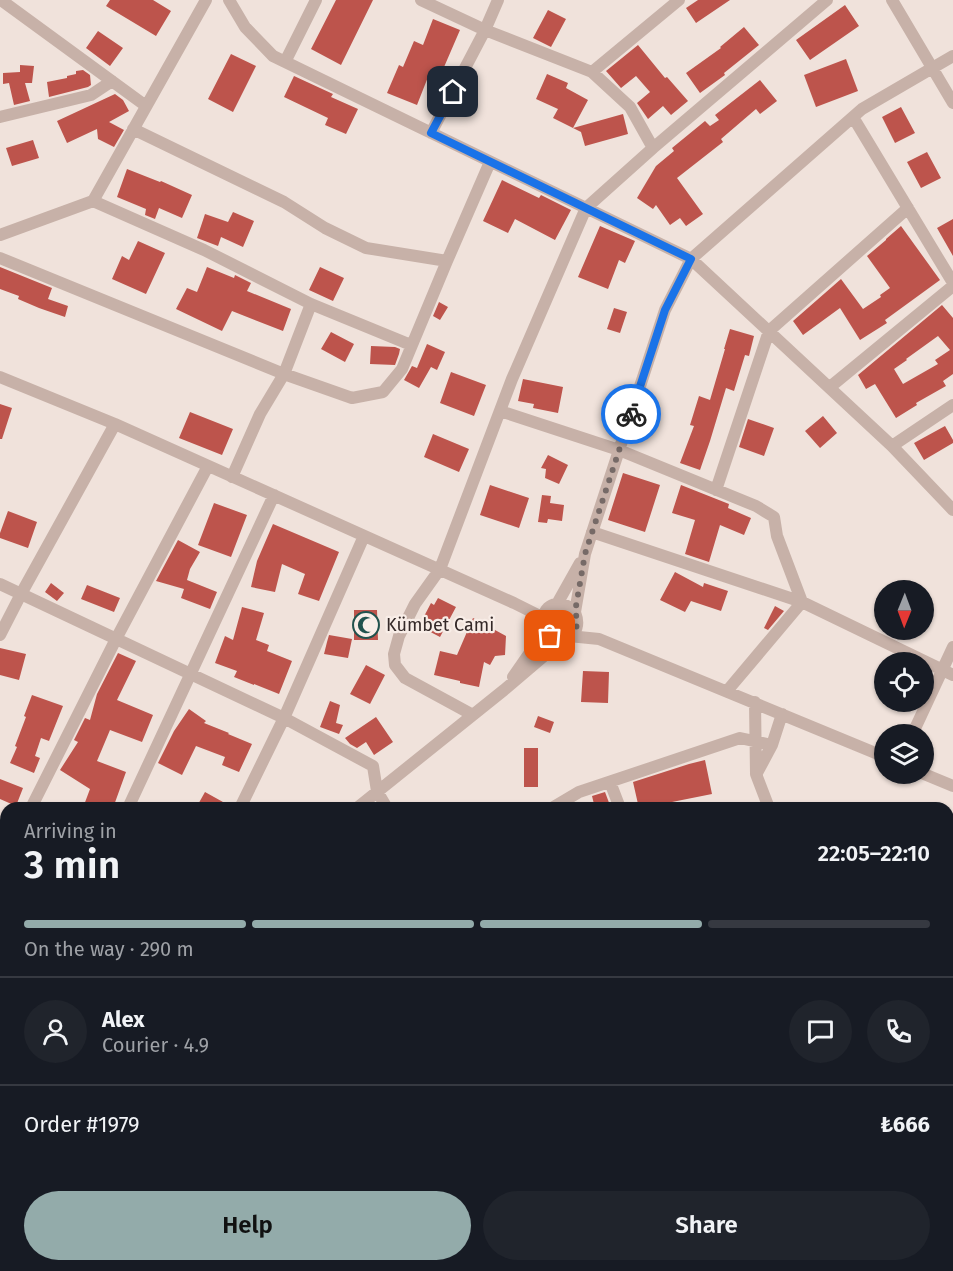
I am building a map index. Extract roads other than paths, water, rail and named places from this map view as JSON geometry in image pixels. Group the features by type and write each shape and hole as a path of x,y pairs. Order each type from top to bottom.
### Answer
{"street":[{"path":"1,0 146,106"},
{"path":"0,235 93,201 206,0"},
{"path":"229,0 245,27 273,56 691,259 892,446 953,510"},
{"path":"285,62 316,0"},
{"path":"421,0 485,30 592,72 630,107 653,148"},
{"path":"431,133 485,30 498,0"},
{"path":"592,72 679,0"},
{"path":"473,715 405,678 395,665 394,654 399,636 415,604 440,570 512,379 586,208 827,0"},
{"path":"892,0 953,103"},
{"path":"364,802 574,632 577,626 585,554 665,310 691,259 862,109 953,56"},
{"path":"0,117 91,94 112,81"},
{"path":"830,387 953,285 853,117"},
{"path":"133,129 284,201 325,228 366,248 447,261"},
{"path":"0,258 284,374 352,398 383,392 402,369 490,162"},
{"path":"93,201 204,250 311,303 411,345"},
{"path":"716,490 769,331 908,208"},
{"path":"232,477 260,414 284,374 311,303"},
{"path":"0,377 115,424 542,617"},
{"path":"892,446 953,405"},
{"path":"500,411 619,450 756,506 774,517 777,536 802,602"},
{"path":"0,635 115,424"},
{"path":"35,802 116,639 208,466"},
{"path":"131,802 274,495"},
{"path":"592,532 802,602 948,673"},
{"path":"243,802 284,718 364,536"},
{"path":"585,554 554,605 545,611 542,617 542,624 550,636 556,639 599,639 874,752"},
{"path":"0,584 284,718 373,766 377,791 383,802"},
{"path":"727,691 802,602"},
{"path":"514,603 564,604 571,607 599,639"},
{"path":"504,690 545,630"},
{"path":"918,724 948,673 953,646"},
{"path":"754,702 756,774 766,802"},
{"path":"756,774 772,745 782,714"},
{"path":"562,802 579,792 740,738 772,745"},
{"path":"934,778 953,786"},
{"path":"610,782 618,802"}],"place":[{"name":"Kümbet Cami","path":"366,625"}]}
